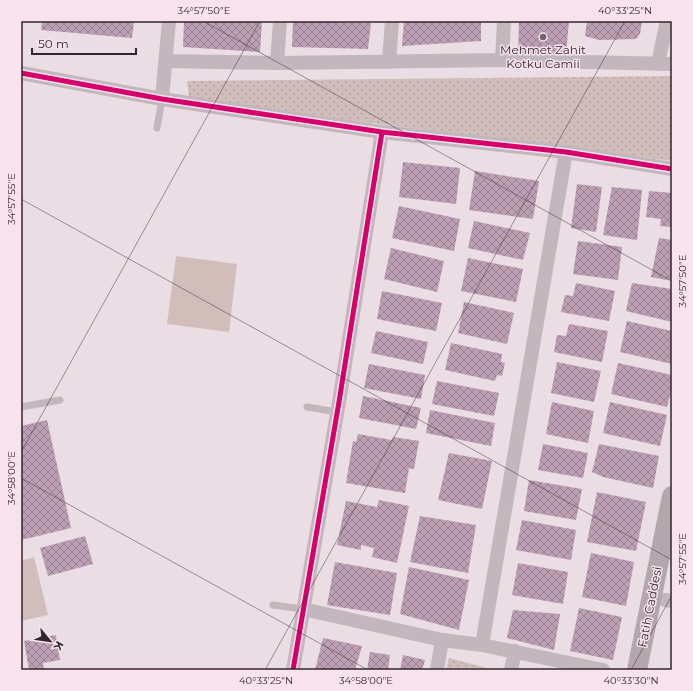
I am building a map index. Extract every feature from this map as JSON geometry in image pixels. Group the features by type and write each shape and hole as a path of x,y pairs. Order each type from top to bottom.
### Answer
{"main road":[{"name":"Fatih Caddesi","path":"637,670 672,496"},
{"name":"Fatih Caddesi","path":"651,670 668,600 672,563"}],"street":[{"path":"162,99 169,21"},
{"path":"277,63 280,21"},
{"path":"389,62 392,21"},
{"path":"502,60 504,21"},
{"path":"165,61 277,63 502,60 665,63 667,21"},
{"path":"21,73 162,99 382,132 566,152 672,169"},
{"path":"293,670 337,412 382,132"},
{"path":"482,645 566,152"},
{"path":"303,609 442,640 515,651 603,670"},
{"path":"437,670 442,640"},
{"path":"511,670 515,651"}],"lane":[{"path":"157,128 162,99"},
{"path":"21,407 60,400"},
{"path":"308,406 337,412"},
{"path":"273,604 303,609"}],"shaded area":[{"path":"672,76 672,161 231,105 189,98 187,81"},
{"path":"176,256 237,264 229,332 167,324"},
{"path":"34,557 48,615 21,621 21,561"},
{"path":"449,658 494,670 446,670"}],"building":[{"path":"42,21 134,21 132,38 41,30"},
{"path":"184,21 262,21 260,52 183,47"},
{"path":"293,21 371,23 368,49 292,47"},
{"path":"404,21 481,21 481,41 402,46"},
{"name":"Mehmet Zahit Kotku Camii","path":"519,21 569,21 566,54 518,53"},
{"path":"587,21 642,21 640,34 636,39 599,40 585,36"},
{"path":"403,162 460,168 456,204 399,197"},
{"path":"475,171 539,181 533,219 469,210"},
{"path":"577,184 602,187 596,232 571,228"},
{"path":"612,187 642,190 637,240 603,235"},
{"path":"649,191 672,193 672,227 660,226 661,219 646,217"},
{"path":"399,206 460,219 454,251 392,238"},
{"path":"474,221 530,233 523,260 468,248"},
{"path":"659,238 672,240 672,281 651,277"},
{"path":"578,241 622,247 618,280 573,274"},
{"path":"391,248 444,261 437,292 384,279"},
{"path":"468,258 523,269 516,302 461,291"},
{"path":"576,283 615,291 609,321 561,312 565,295 573,296"},
{"path":"632,283 672,289 672,322 626,311"},
{"path":"382,291 442,303 436,331 377,319"},
{"path":"464,302 514,313 507,344 458,333"},
{"path":"627,321 672,331 672,364 620,352"},
{"path":"569,324 608,331 602,362 554,352 557,335 566,336"},
{"path":"376,331 428,342 423,364 371,353"},
{"path":"451,343 502,354 501,362 505,363 502,376 497,375 495,381 445,370"},
{"path":"557,362 601,371 594,402 551,393"},
{"path":"618,363 672,375 672,387 667,407 611,394"},
{"path":"369,364 425,375 421,399 364,388"},
{"path":"437,381 499,393 494,416 432,404"},
{"path":"363,396 421,408 416,429 359,418"},
{"path":"552,402 594,411 588,443 546,434"},
{"path":"610,402 667,415 660,446 603,433"},
{"path":"430,410 495,423 491,446 426,433"},
{"path":"47,420 71,528 21,540 21,426"},
{"path":"358,434 392,440 393,437 419,441 414,469 409,468 405,493 346,483 353,441 356,442"},
{"path":"543,444 588,453 583,478 538,470"},
{"path":"599,444 659,456 653,488 603,477 592,472"},
{"path":"449,453 492,461 482,509 438,500"},
{"path":"529,480 582,489 576,520 524,511"},
{"path":"597,492 646,502 636,551 587,542"},
{"path":"379,500 409,506 397,563 372,557 374,548 361,545 361,550 337,545 346,501 377,507"},
{"path":"420,516 476,525 468,573 410,562"},
{"path":"522,520 576,530 571,560 516,550"},
{"path":"85,536 93,564 48,576 40,548"},
{"path":"591,553 634,562 626,606 582,597"},
{"path":"335,562 397,573 390,615 327,605"},
{"path":"518,563 568,572 563,604 512,595"},
{"path":"409,567 469,580 459,630 400,614"},
{"path":"579,608 622,617 613,660 570,651"},
{"path":"513,610 560,614 554,650 507,638"},
{"path":"56,635 60,660 43,663 44,670 29,670 24,641"},
{"path":"323,638 362,646 355,670 315,670"},
{"path":"370,652 390,655 388,670 367,670"},
{"path":"403,655 425,660 422,670 400,670"}],"cycle path":[{"path":"21,73 162,99 382,132 566,152 672,169"},
{"path":"293,670 339,402 382,132"}],"place":[{"name":"Mehmet Zahit Kotku Camii","path":"543,37"}]}
